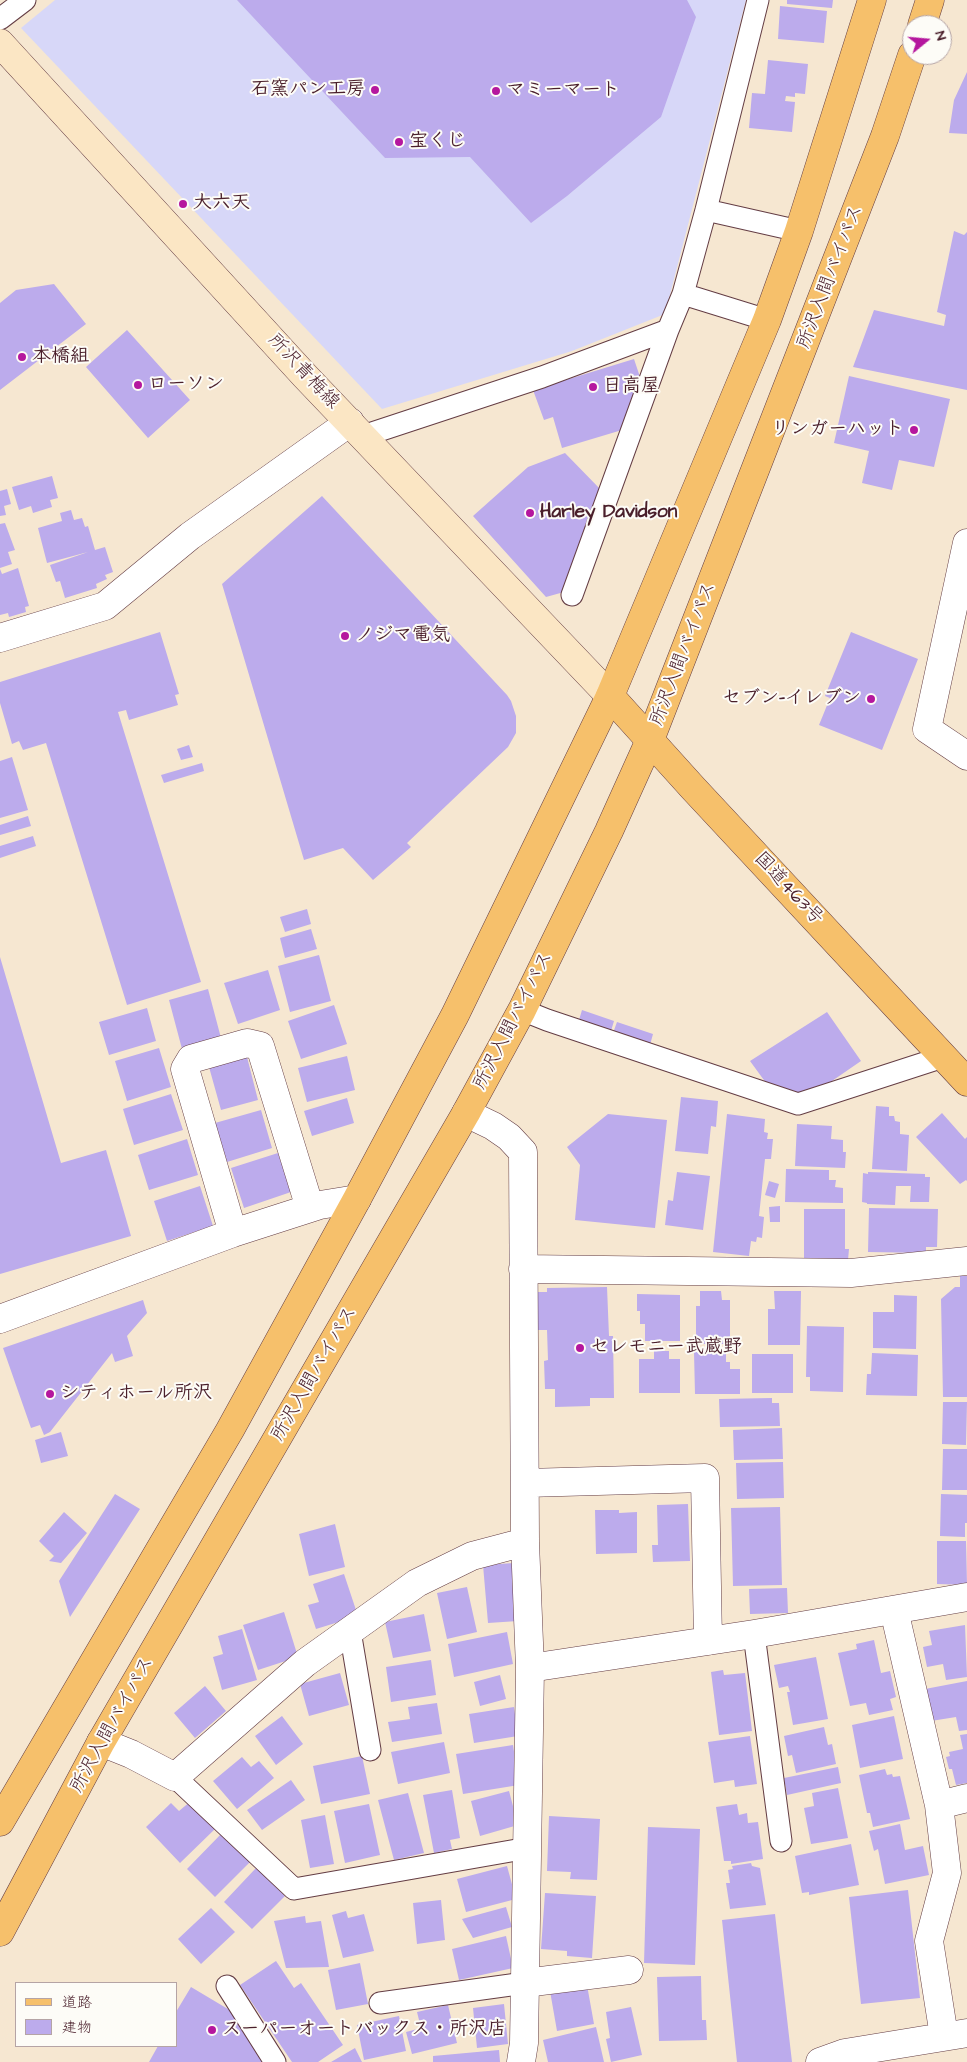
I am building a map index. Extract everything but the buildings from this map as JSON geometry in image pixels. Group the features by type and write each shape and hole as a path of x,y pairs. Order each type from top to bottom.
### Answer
{"main road":[{"path":"0,1822 230,1430 357,1199 455,1015 610,696 767,320 799,231 872,0"},
{"path":"925,15 930,0"},
{"name":"所沢青梅線","path":"0,43 356,429 610,696"},
{"name":"所沢入間バイパス","path":"0,1932 102,1742 466,1113 522,1010 609,830 650,740 885,136 909,65"},
{"name":"国道463号","path":"610,696 967,1082"}],"street":[{"path":"0,638 105,606 190,536 356,429"},
{"path":"967,543 927,729 967,756"},
{"path":"233,1233 185,1069 191,1059 247,1043 260,1046 310,1208"},
{"path":"466,1113 493,1126 509,1137 522,1152 525,1542 530,1668 525,1983 521,2062"},
{"path":"0,1319 233,1233 310,1208 357,1199"},
{"path":"524,1270 851,1273 967,1261"},
{"path":"526,1483 705,1478 708,1641"},
{"path":"102,1742 131,1754 175,1777 305,1663 417,1583 472,1556 525,1542"},
{"path":"530,1668 754,1634 967,1598"},
{"path":"820,2062 845,2053 956,2034 929,1941 947,1873 938,1805 894,1610"},
{"path":"938,1805 967,1798"},
{"path":"525,1983 630,1970"}],"lane":[{"path":"0,19 25,0"},
{"path":"572,595 668,330 683,294 706,210 758,0"},
{"path":"706,210 799,231"},
{"path":"683,294 767,320"},
{"path":"356,429 542,377 668,330"},
{"path":"522,1010 546,1020 798,1104 943,1057"},
{"path":"350,1631 370,1750"},
{"path":"754,1634 781,1841"},
{"path":"175,1777 294,1889 528,1848"},
{"path":"380,2003 525,1983"},
{"path":"227,1986 275,2062"}],"shaded area":[{"name":"マミーマート","path":"55,0 746,0 665,314 572,351 382,409 21,28"}],"place":[{"name":"石窯パン工房","path":"375,90"},
{"name":"マミーマート","path":"496,91"},
{"name":"宝くじ","path":"399,142"},
{"name":"大六天","path":"183,204"},
{"name":"本橋組","path":"22,357"},
{"name":"ローソン","path":"138,385"},
{"name":"日高屋","path":"593,387"},
{"name":"リンガーハット","path":"914,430"},
{"name":"Harley Davidson","path":"530,513"},
{"name":"ノジマ電気","path":"345,636"},
{"name":"セブン-イレブン","path":"871,699"},
{"name":"セレモニー武蔵野","path":"580,1348"},
{"name":"シティホール所沢","path":"50,1394"},
{"name":"スーパーオートバックス・所沢店","path":"212,2030"}]}
